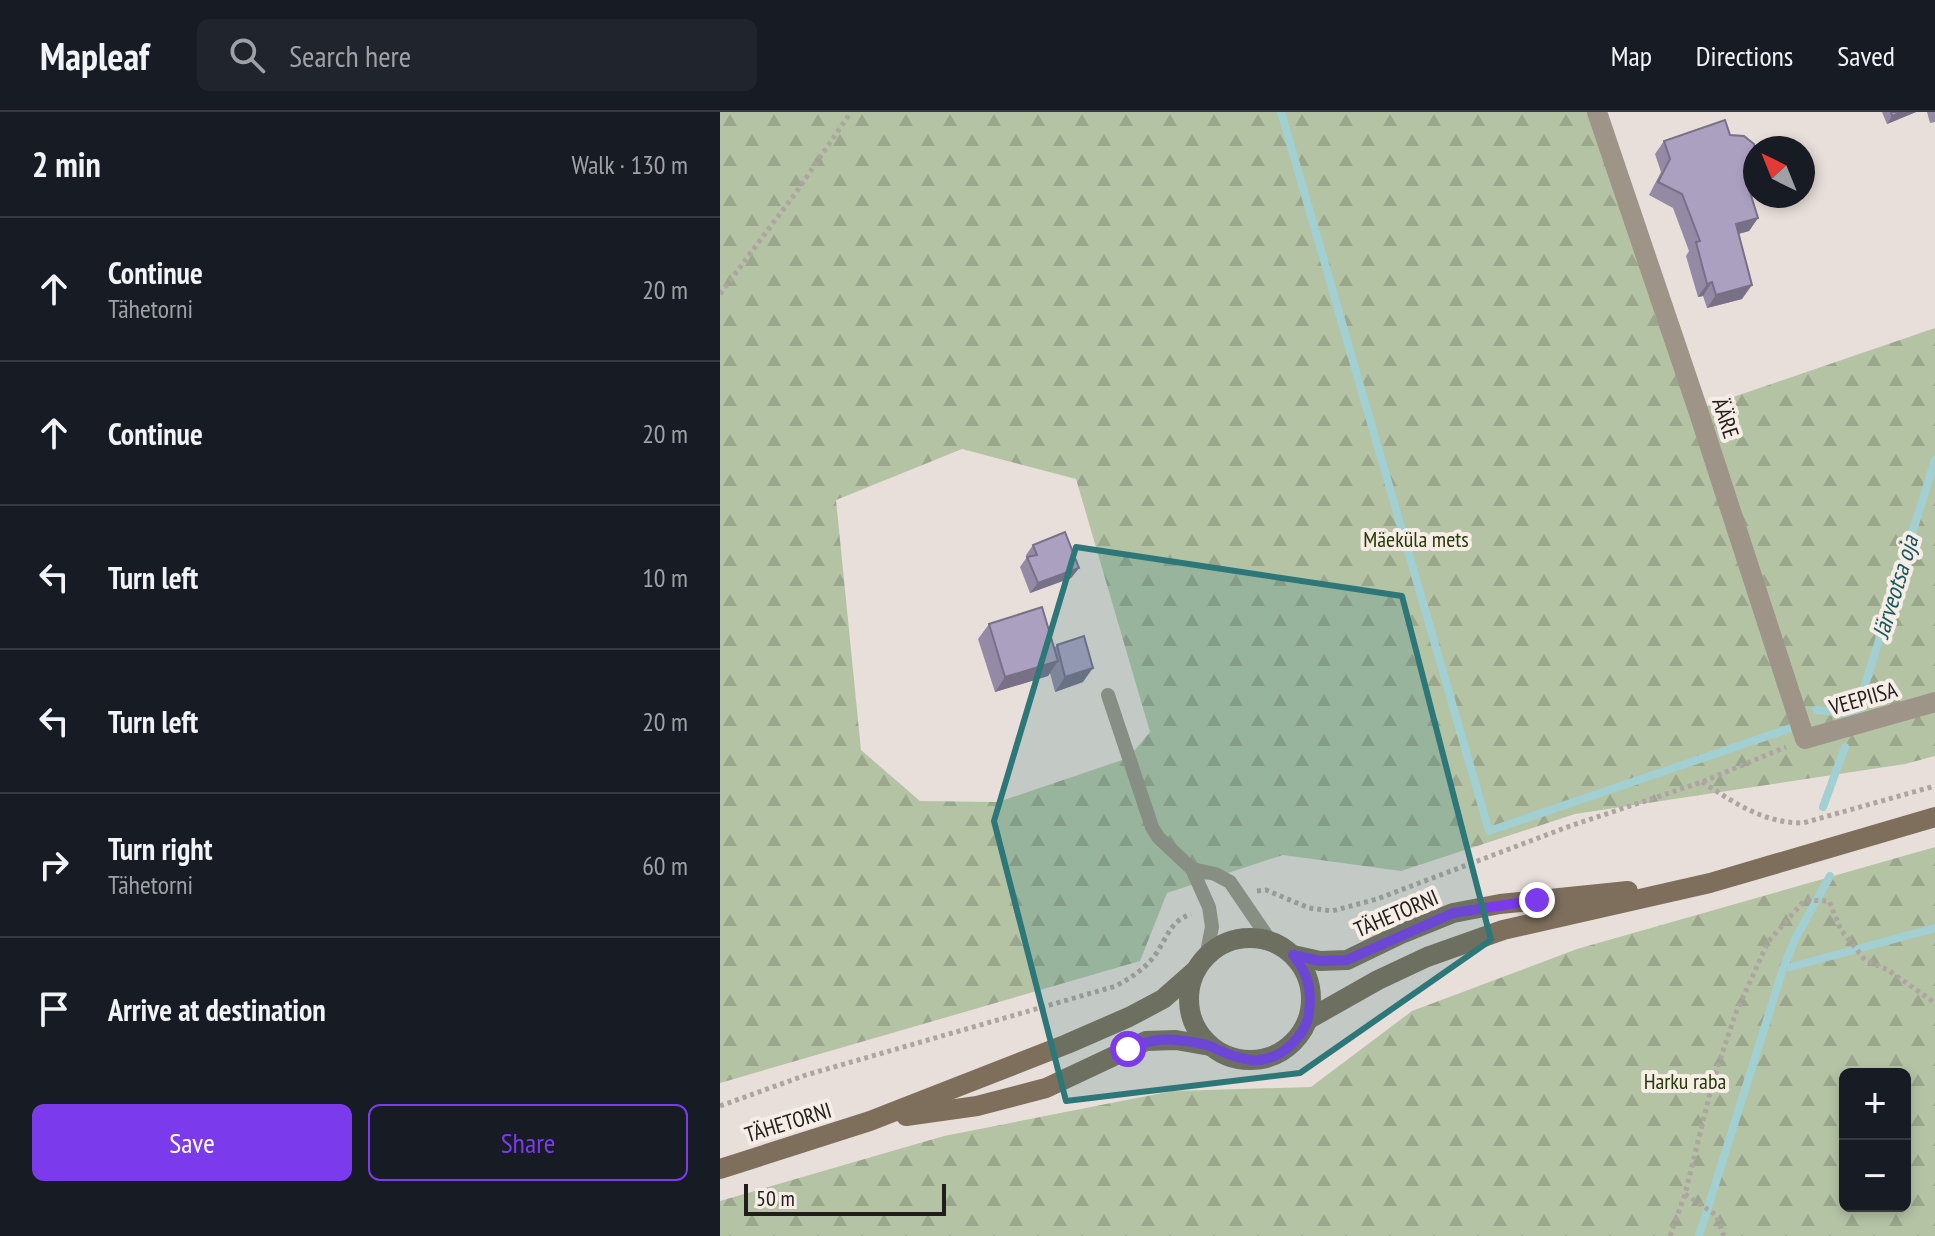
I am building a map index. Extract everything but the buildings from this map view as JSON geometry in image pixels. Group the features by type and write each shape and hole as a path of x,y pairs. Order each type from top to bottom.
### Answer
{"street":[{"name":"ÄÄRE","path":"1597,112 1684,365 1805,739"},
{"name":"VEEPIISA","path":"1805,739 1935,702"},
{"name":"TÄHETORNI","path":"1309,1019 1378,980 1455,946 1503,930 1710,883 1935,817"},
{"name":"TÄHETORNI","path":"1293,955 1320,961 1347,960 1453,913 1500,904 1710,883"},
{"path":"1244,938 1271,942 1293,955 1308,979 1311,992 1309,1019 1299,1037 1273,1057 1256,1061 1224,1055 1210,1046 1197,1030 1190,1010 1190,989 1202,963 1230,942 1244,938"},
{"name":"TÄHETORNI","path":"720,1169 870,1121 1122,1021 1163,999 1202,963"},
{"name":"TÄHETORNI","path":"870,1121 977,1106 1015,1097 1075,1076 1146,1041 1176,1040 1210,1046"}],"lane":[{"path":"1108,695 1152,827 1192,869 1209,907 1212,927 1202,963"},
{"path":"1192,869 1215,874 1230,882 1271,942"}],"path":[{"path":"720,294 851,112"},
{"path":"1702,782 1755,815 1784,823 1803,823 1935,786"},
{"path":"1670,1236 1685,1194 1713,1081 1735,1015 1768,942 1805,900 1829,901 1841,930 1865,960 1888,970 1935,1003"},
{"path":"1685,1194 1716,1215 1724,1236"}],"highlighted area":[{"path":"1076,547 1402,596 1491,940 1300,1073 1066,1101 994,821"}],"green space":[{"name":"Mäeküla mets","path":"720,112 1597,112 1698,409 1935,328 1935,756 1905,764 1575,814 1401,871 1283,855 1167,893 1140,961 720,1083","holes":["962,449 1076,479 1150,732 1128,758 998,802 920,801 861,750 836,500"]},
{"name":"Harku raba","path":"1935,847 1935,1236 720,1236 720,1201 944,1136 1172,1091 1311,1087 1412,1011 1577,949"}],"waterway":[{"path":"1281,112 1489,831 1791,728"},
{"name":"Järveotsa oja","path":"1816,710 1856,714 1935,460"},
{"path":"1823,807 1845,747"},
{"path":"1699,1236 1783,969 1795,939 1830,876"},
{"name":"Järveotsa oja","path":"1783,969 1935,928"}],"route":[{"path":"1128,1049 1146,1041 1176,1040 1210,1046 1240,1060 1256,1061 1273,1057 1299,1037 1309,1019 1311,992 1308,979 1293,955 1320,961 1347,960 1453,913 1537,900"}]}
